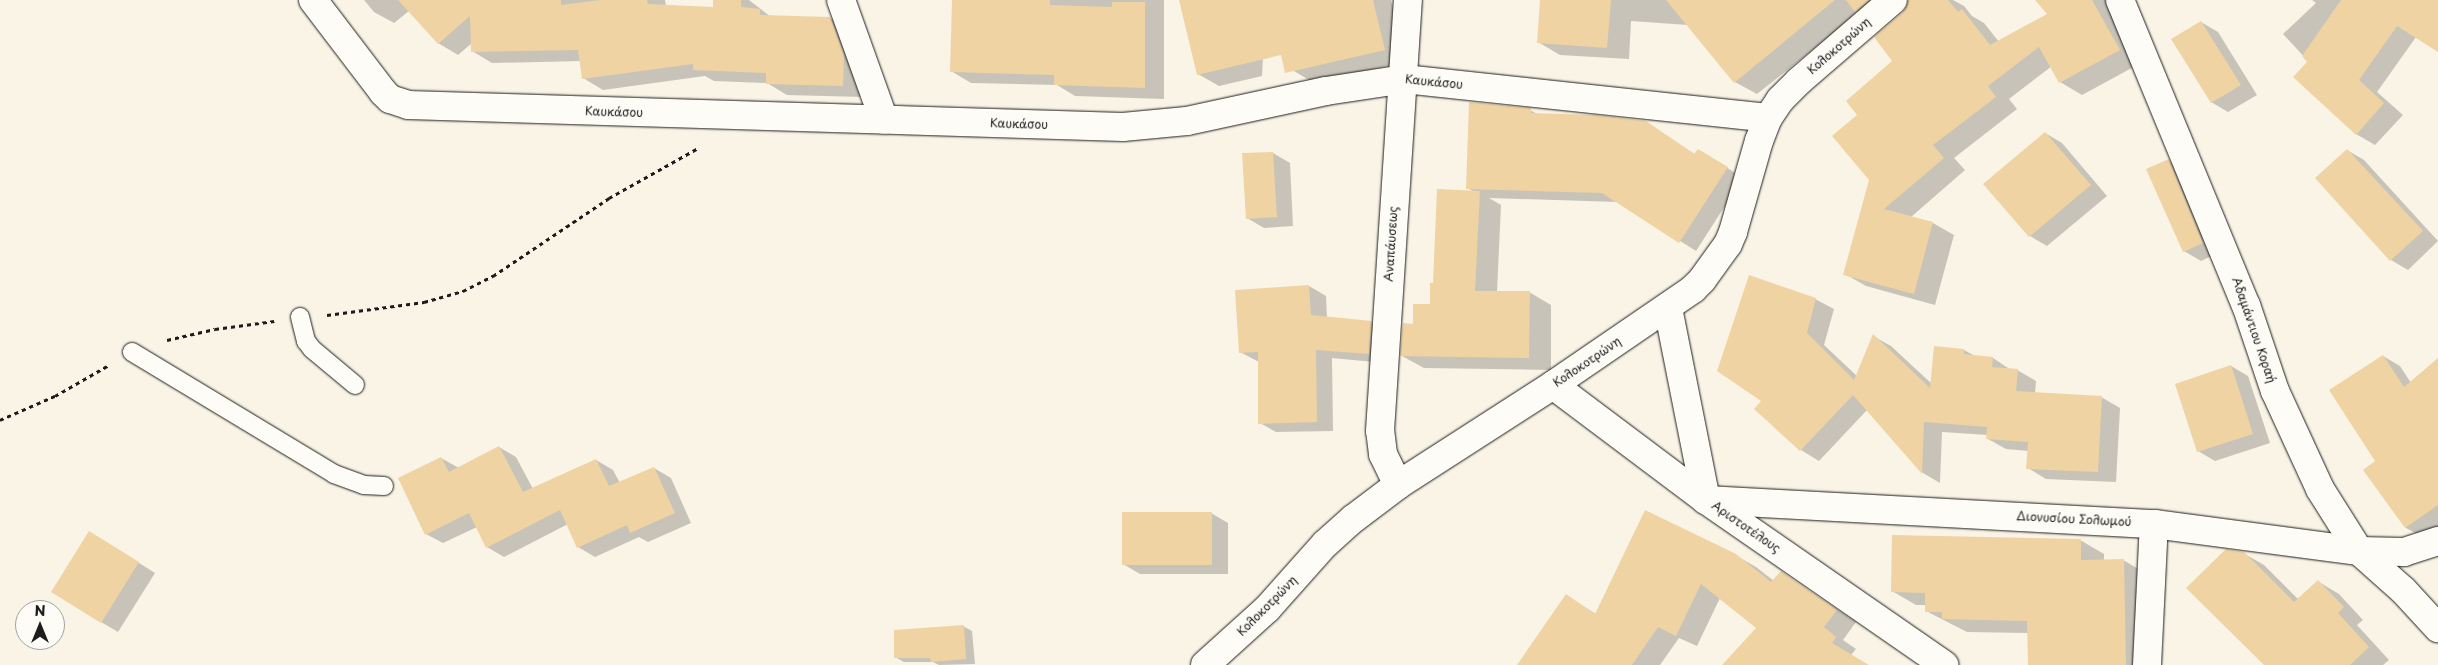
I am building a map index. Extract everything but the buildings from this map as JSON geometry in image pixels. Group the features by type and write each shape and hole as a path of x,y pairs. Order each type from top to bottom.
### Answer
{"street":[{"name":"Καυκάσου","path":"313,0 370,77 390,99 399,103 416,106 1124,128 1187,121 1380,81 1404,79 1768,118"},
{"path":"841,0 884,120"},
{"name":"Αναπάυσεως","path":"1398,485 1383,454 1380,431 1408,0"},
{"name":"Κολοκοτρώνη","path":"1205,665 1267,609 1326,544 1346,525 1398,485 1668,308 1702,280 1728,244 1759,141 1768,118 1780,100 1799,81 1892,0"},
{"name":"Αδαμάντιου Κοραή","path":"2120,0 2246,305 2275,391 2320,489 2359,551 2403,590 2438,628"},
{"path":"1668,308 1706,500"},
{"name":"Αριστοτέλους","path":"1553,385 1706,500 1944,665"},
{"name":"Διονυσίου Σολωμού","path":"1706,500 2154,524 2359,551 2404,552 2438,541"},
{"path":"2147,665 2154,524"}],"lane":[{"path":"300,317 306,341 312,349 355,385"},
{"path":"132,352 334,474 364,485 384,486"}],"path":[{"path":"0,420 80,383 132,352 179,337 215,329 300,317 377,310 424,302 463,291 493,276 609,198 718,137 726,128 729,115"}]}
